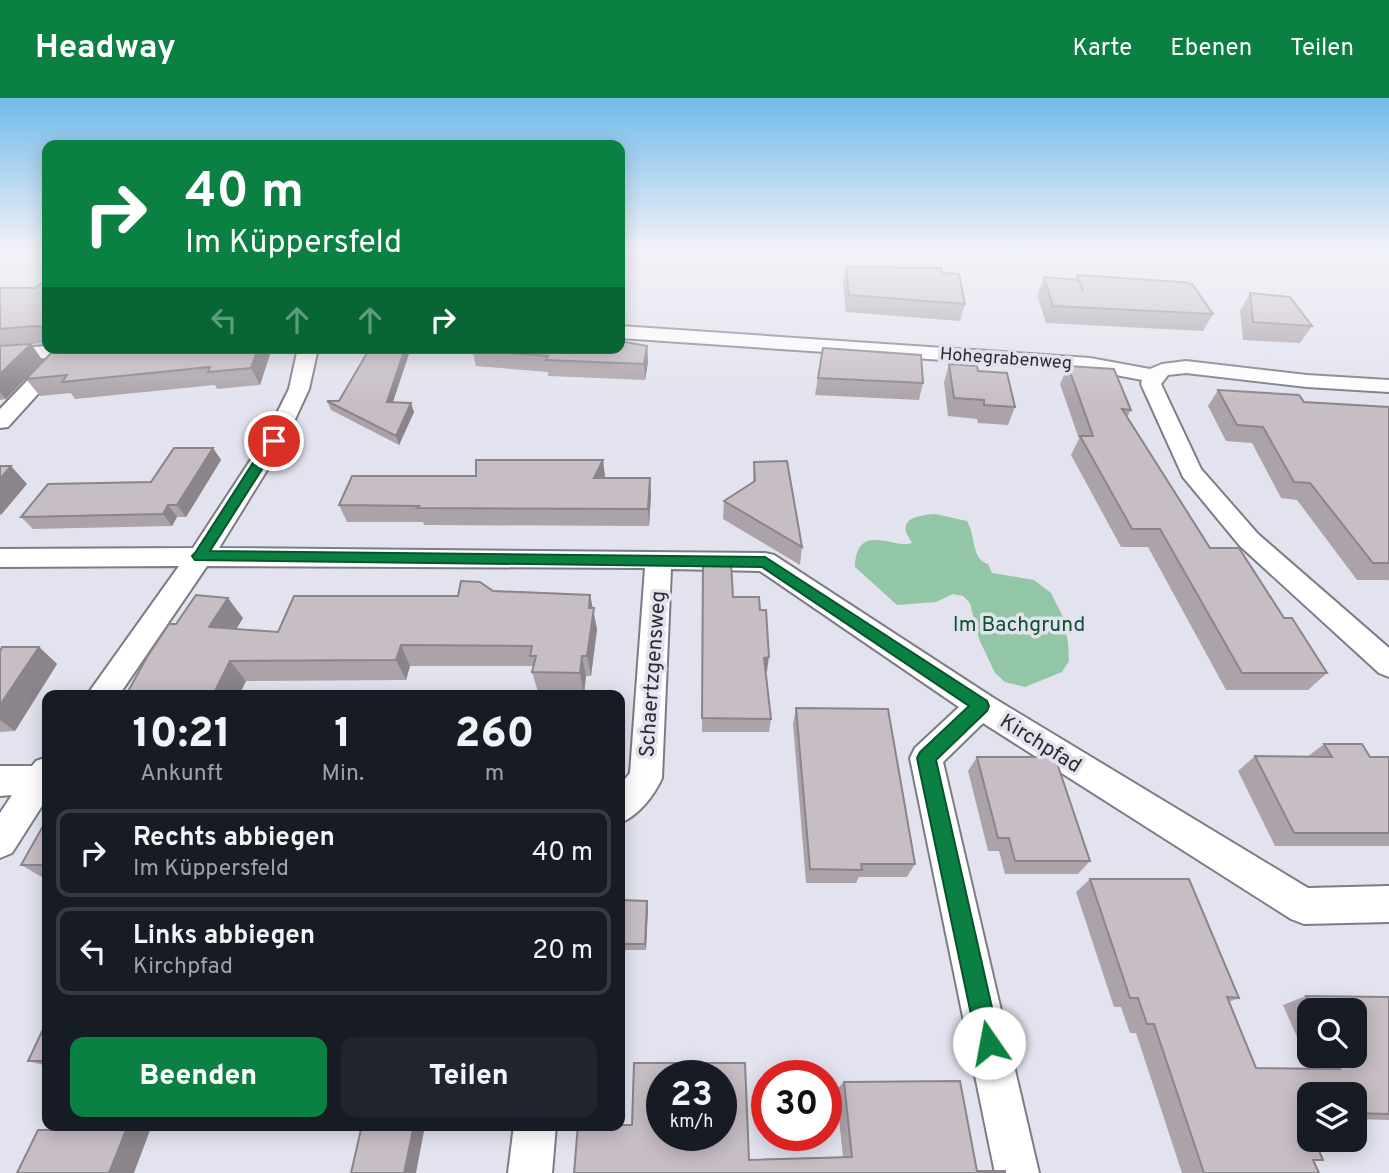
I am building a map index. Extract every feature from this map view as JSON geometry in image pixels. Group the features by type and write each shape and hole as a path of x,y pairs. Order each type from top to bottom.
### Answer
{"street":[{"name":"Hohegrabenweg","path":"625,332 1090,364 1153,376 1162,370 1186,367 1307,381 1389,386"},
{"path":"0,355 42,353"},
{"path":"0,422 63,354"},
{"path":"106,690 200,556 274,441 299,389 307,354"},
{"path":"1153,376 1152,384 1191,472 1250,540 1389,665"},
{"name":"Schaertzgensweg","path":"0,558 200,556 659,559 646,778 625,802"},
{"name":"Kirchpfad","path":"659,559 765,562 981,706 1304,906 1389,904"},
{"path":"981,706 926,758 1017,1173"},
{"path":"0,781 42,776"},
{"path":"0,842 42,779"},
{"path":"530,1173 534,1131"}],"green space":[{"name":"Im Bachgrund","path":"935,514 967,521 976,552 988,564 992,573 1034,580 1051,593 1063,617 1068,642 1069,661 1062,672 1025,687 1005,682 995,673 979,639 970,603 963,596 953,594 936,602 897,605 855,567 857,553 862,544 878,540 912,543 906,532 907,523 915,517"}],"building":[{"path":"0,301 42,301 42,327 0,329"},
{"path":"928,301 964,301 965,304"},
{"path":"1052,301 1204,301 1213,314 1053,306"},
{"path":"1251,301 1293,301 1312,326 1253,322"},
{"path":"625,342 647,346 644,364 546,360 548,356 523,354 625,354"},
{"path":"31,344 0,374 0,346"},
{"path":"823,348 921,355 923,383 818,378"},
{"path":"50,354 256,354 251,368 208,372 210,367 62,382 67,375 26,379"},
{"path":"366,354 403,354 387,402 411,403 396,436 327,401 339,401"},
{"path":"949,364 977,366 978,371 1007,373 1015,407 984,405 984,400 954,398"},
{"path":"1068,366 1114,369 1131,410 1122,409 1210,548 1239,548 1284,618 1292,618 1327,673 1242,673 1160,529 1132,529 1080,436 1093,436"},
{"path":"1218,390 1299,395 1304,402 1389,407 1389,563 1373,563 1310,483 1294,482 1263,427 1237,425"},
{"path":"174,448 213,448 177,505 168,505 163,514 21,517 48,484 151,482"},
{"path":"476,460 603,460 594,478 650,478 648,509 339,505 352,476 476,476"},
{"path":"787,461 802,547 724,501 755,481 754,462"},
{"path":"0,466 11,466 0,479"},
{"path":"703,563 731,563 733,597 759,597 760,610 766,610 769,657 764,658 771,719 702,718"},
{"path":"461,581 480,582 493,591 590,595 589,608 594,608 587,656 582,656 580,673 532,672 536,656 530,656 532,646 401,645 396,660 230,661 216,690 129,690 169,624 176,624 196,595 228,598 209,627 278,632 294,596 458,596"},
{"path":"2,647 39,647 0,705 0,651"},
{"path":"796,708 888,709 915,864 861,864 862,870 810,869"},
{"path":"1324,744 1362,744 1370,757 1389,757 1389,833 1294,833 1255,756 1332,757"},
{"path":"977,757 1055,757 1090,861 1015,861 1009,838 998,838"},
{"path":"42,828 42,865 21,865"},
{"path":"1090,879 1189,879 1239,998 1227,997 1256,1068 1367,1068 1367,998 1306,996 1389,997 1389,1114 1367,1113 1367,1082 1297,1082 1297,1152 1320,1152 1323,1160 1313,1160 1319,1173 1204,1173 1154,1024 1147,1024 1138,998 1130,998"},
{"path":"625,900 647,901 645,944 625,944"},
{"path":"42,1032 42,1061 28,1061"},
{"path":"634,1063 646,1063 646,1151 737,1151 737,1063 745,1063 749,1160 852,1157 844,1082 960,1081 977,1171 1005,1173 574,1173 578,1131 625,1131 625,1125 632,1125"},
{"path":"38,1130 126,1131 109,1173 17,1173"},
{"path":"361,1131 413,1131 404,1173 351,1173"}],"route":[{"path":"274,441 200,556 765,562 981,706 926,758 989,1043"}]}
